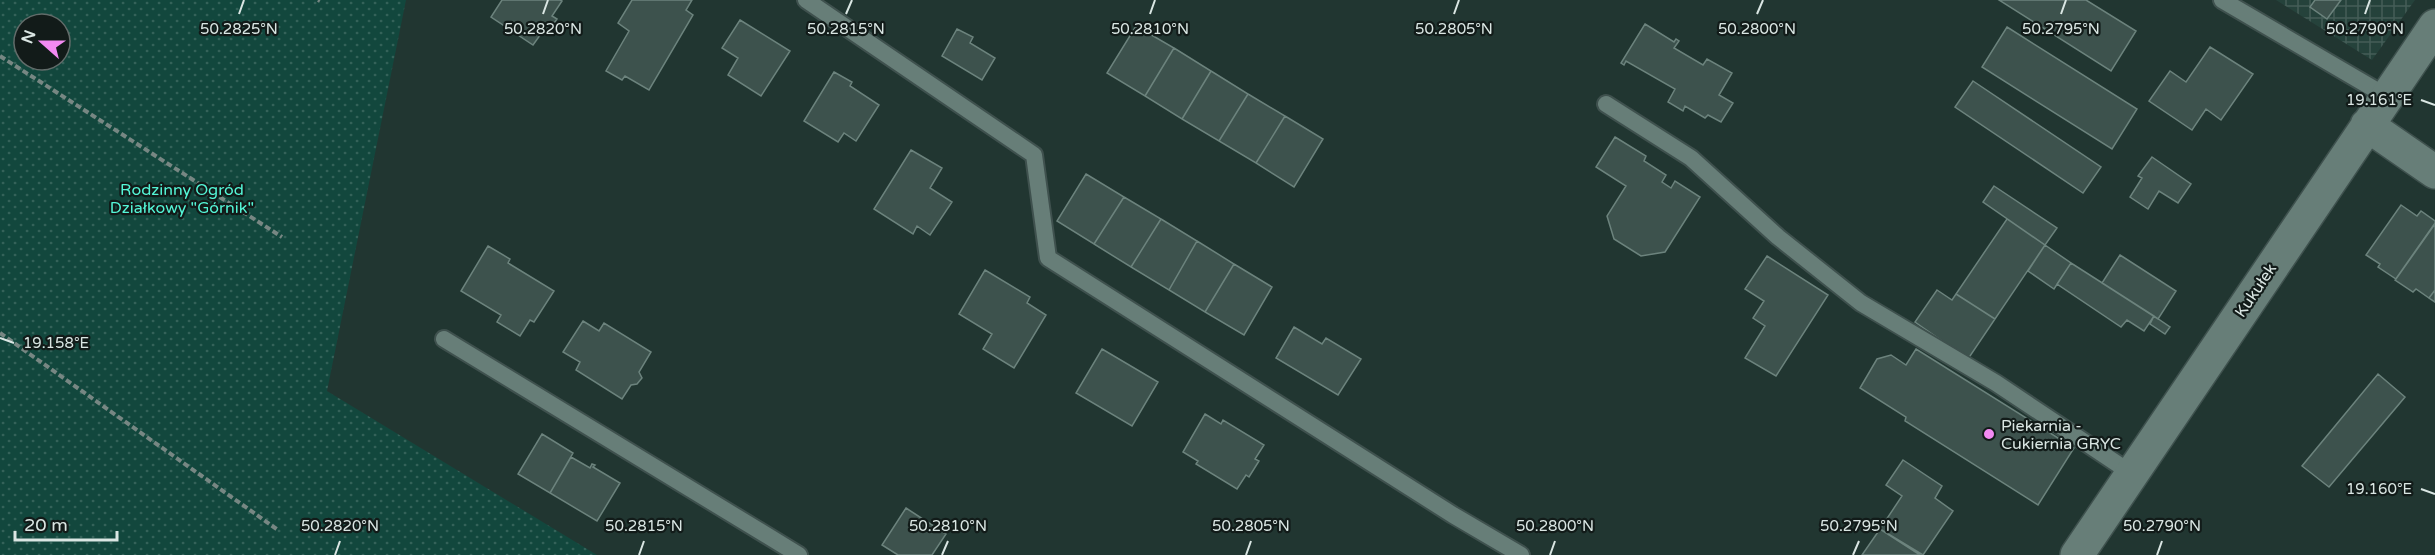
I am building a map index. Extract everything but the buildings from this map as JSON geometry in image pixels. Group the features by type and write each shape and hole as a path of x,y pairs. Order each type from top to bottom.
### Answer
{"street":[{"name":"Kukułek","path":"2077,555 2435,26"},
{"path":"2367,125 2435,172"}],"lane":[{"path":"806,0 1034,155 1048,258 1521,555"},
{"path":"2233,2 2386,96"},
{"path":"1606,104 1691,158 1778,237 1861,303 1996,383 2131,473"},
{"path":"444,339 799,555"}],"path":[{"path":"0,56 282,237"},
{"path":"0,333 278,530"}],"shaded area":[{"path":"2276,0 2415,0 2372,60"}],"green space":[{"name":"Rodzinny Ogród Działkowy \"Górnik\"","path":"0,0 406,0 327,391 597,555 0,555"}],"place":[{"name":"Piekarnia - Cukiernia GRYC","path":"1989,434"}]}
